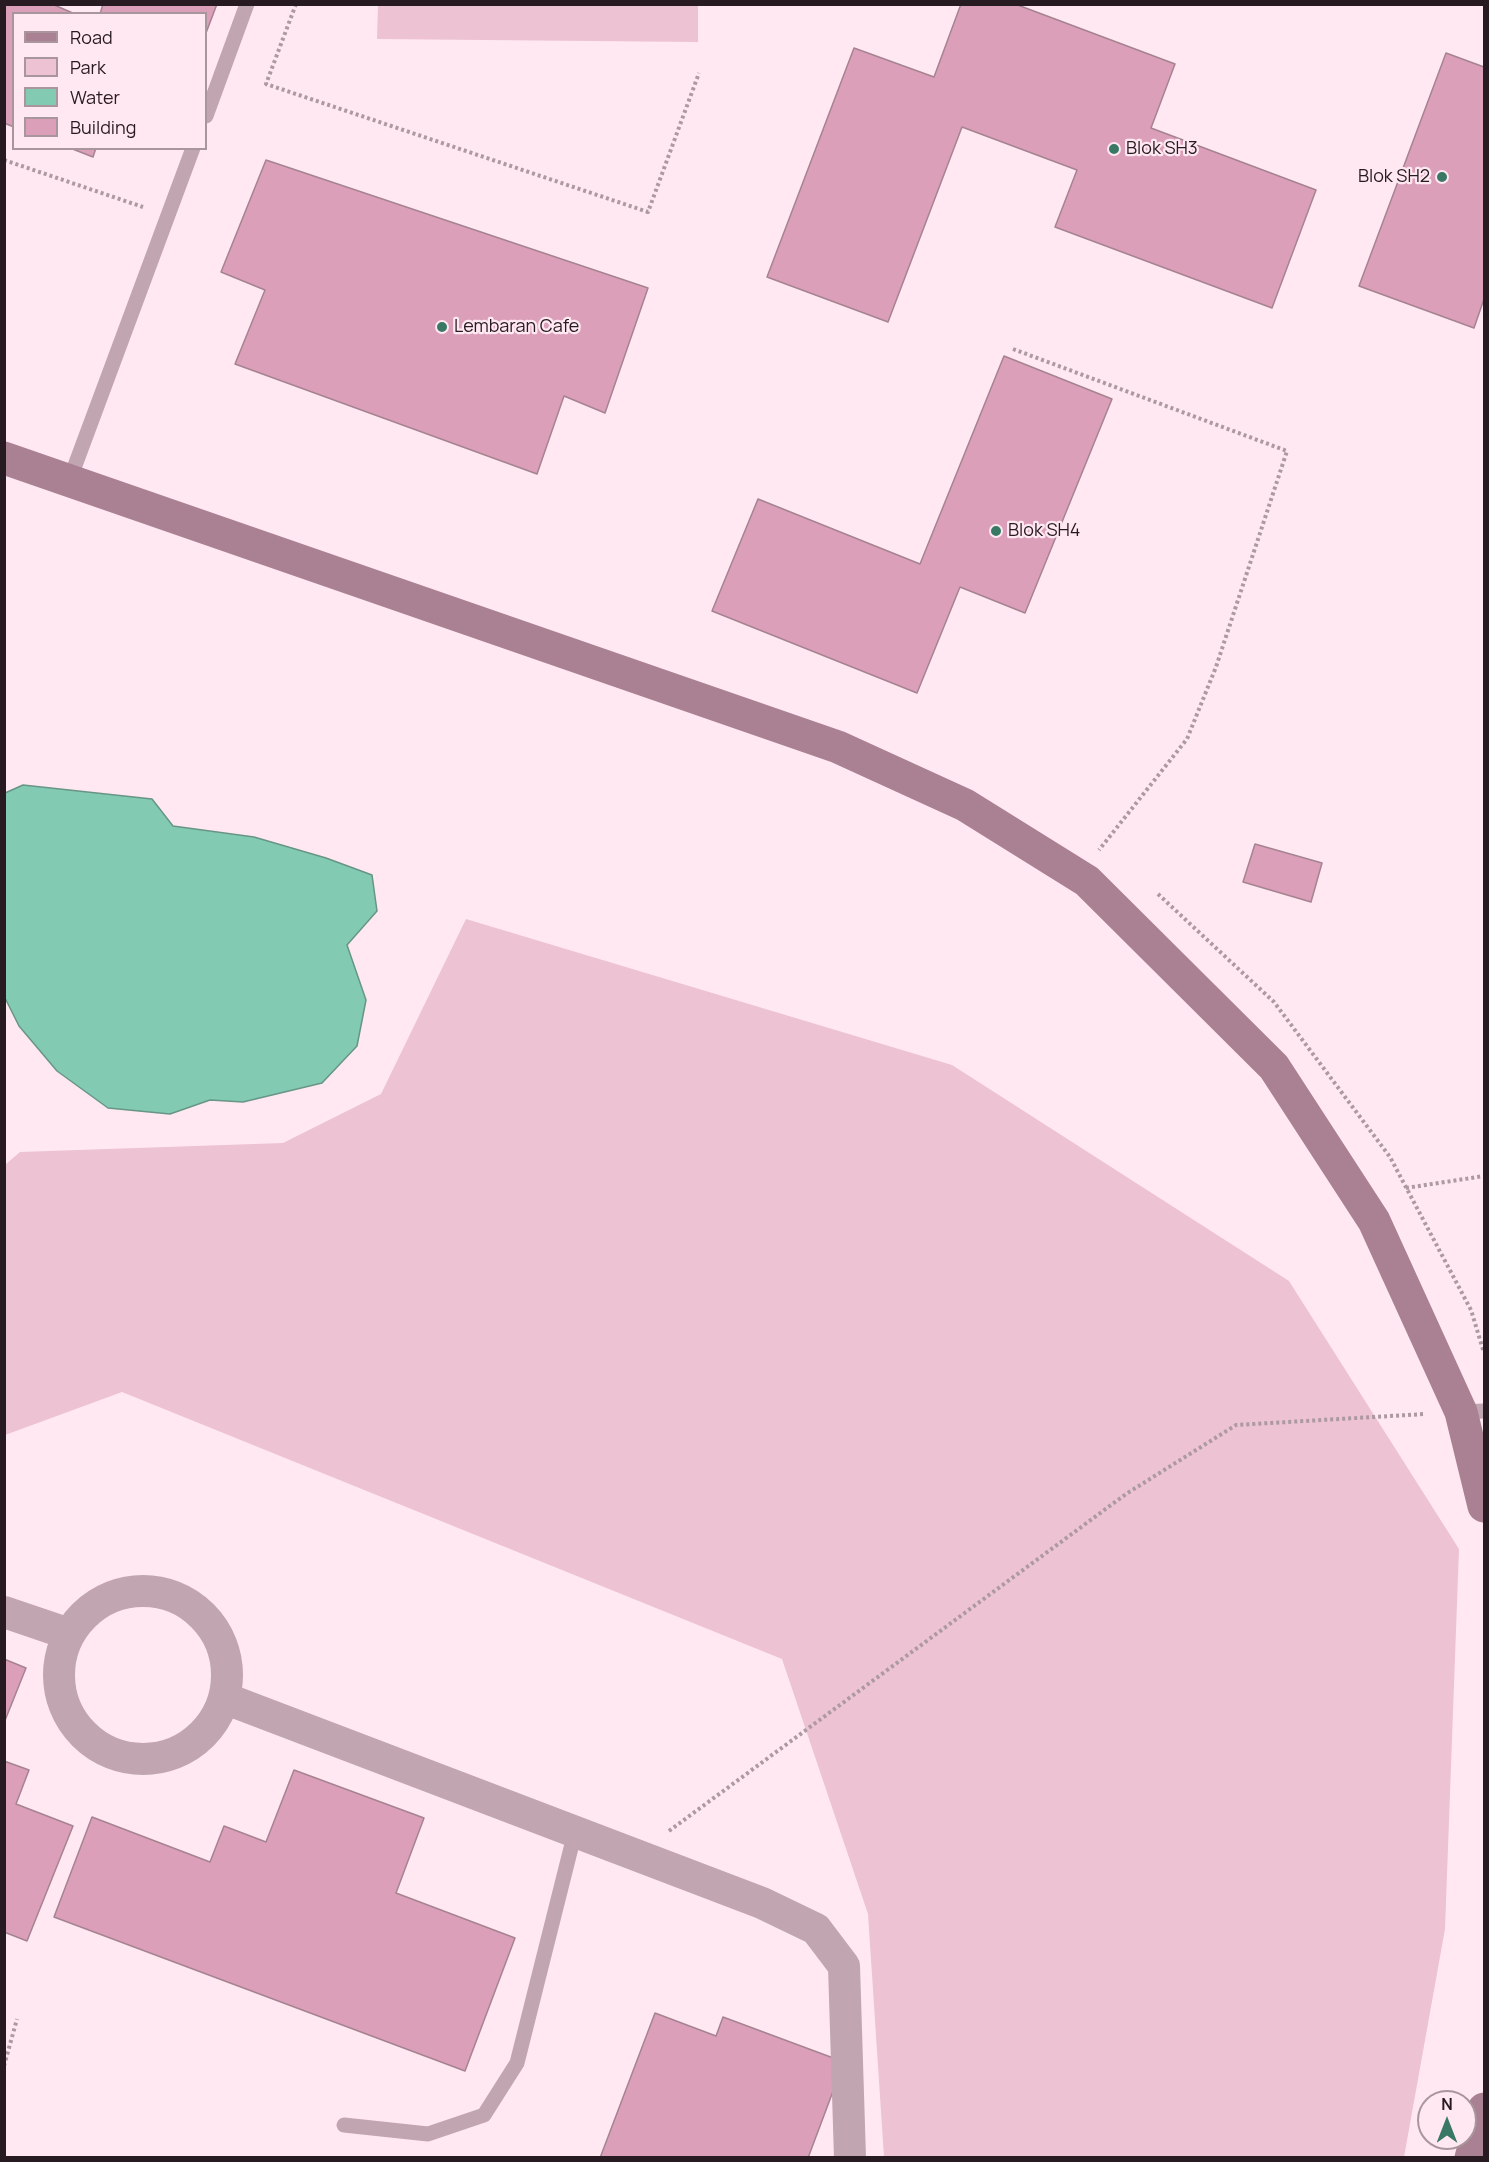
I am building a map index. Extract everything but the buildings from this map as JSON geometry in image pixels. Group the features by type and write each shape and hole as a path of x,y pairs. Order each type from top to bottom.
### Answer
{"street":[{"path":"4,458 838,747 965,805 1087,881 1274,1067 1374,1221 1473,1412 1485,1506"},
{"path":"135,1591 162,1593 188,1603 208,1621 222,1645 228,1672 224,1698 212,1724 191,1744 174,1752 165,1756 137,1759 109,1752 85,1737 68,1714 59,1687 60,1660 69,1634 86,1613 109,1598 126,1593 135,1591"},
{"path":"4,1612 69,1634"},
{"path":"224,1698 762,1903 816,1929 844,1966 850,2157"},
{"path":"1471,2157 1485,2109"}],"lane":[{"path":"207,113 247,4"},
{"path":"70,479 192,150"},
{"path":"344,2125 428,2134 484,2115 517,2063 575,1832"}],"path":[{"path":"296,4 266,84 648,212 699,73"},
{"path":"4,160 154,211"},
{"path":"1013,349 1287,451 1216,667 1187,739 1097,853"},
{"path":"1406,1188 1485,1176"},
{"path":"637,1855 1126,1494 1236,1425 1473,1412"},
{"path":"4,2066 17,2019"}],"green space":[{"path":"378,5 698,5 698,42 377,39"},
{"path":"466,919 952,1065 1289,1281 1459,1549 1445,1929 1404,2157 884,2157 868,1914 782,1659 122,1392 5,1435 5,1165 20,1152 283,1143 381,1094"}],"water":[{"path":"23,785 152,799 173,826 254,837 326,858 372,875 377,911 347,945 366,1000 357,1046 322,1083 243,1102 210,1100 170,1114 108,1108 57,1071 19,1026 5,998 5,793"}],"place":[{"name":"Blok SH3","path":"1114,149"},
{"name":"Blok SH2","path":"1442,177"},
{"name":"Lembaran Cafe","path":"442,327"},
{"name":"Blok SH4","path":"996,531"}]}
